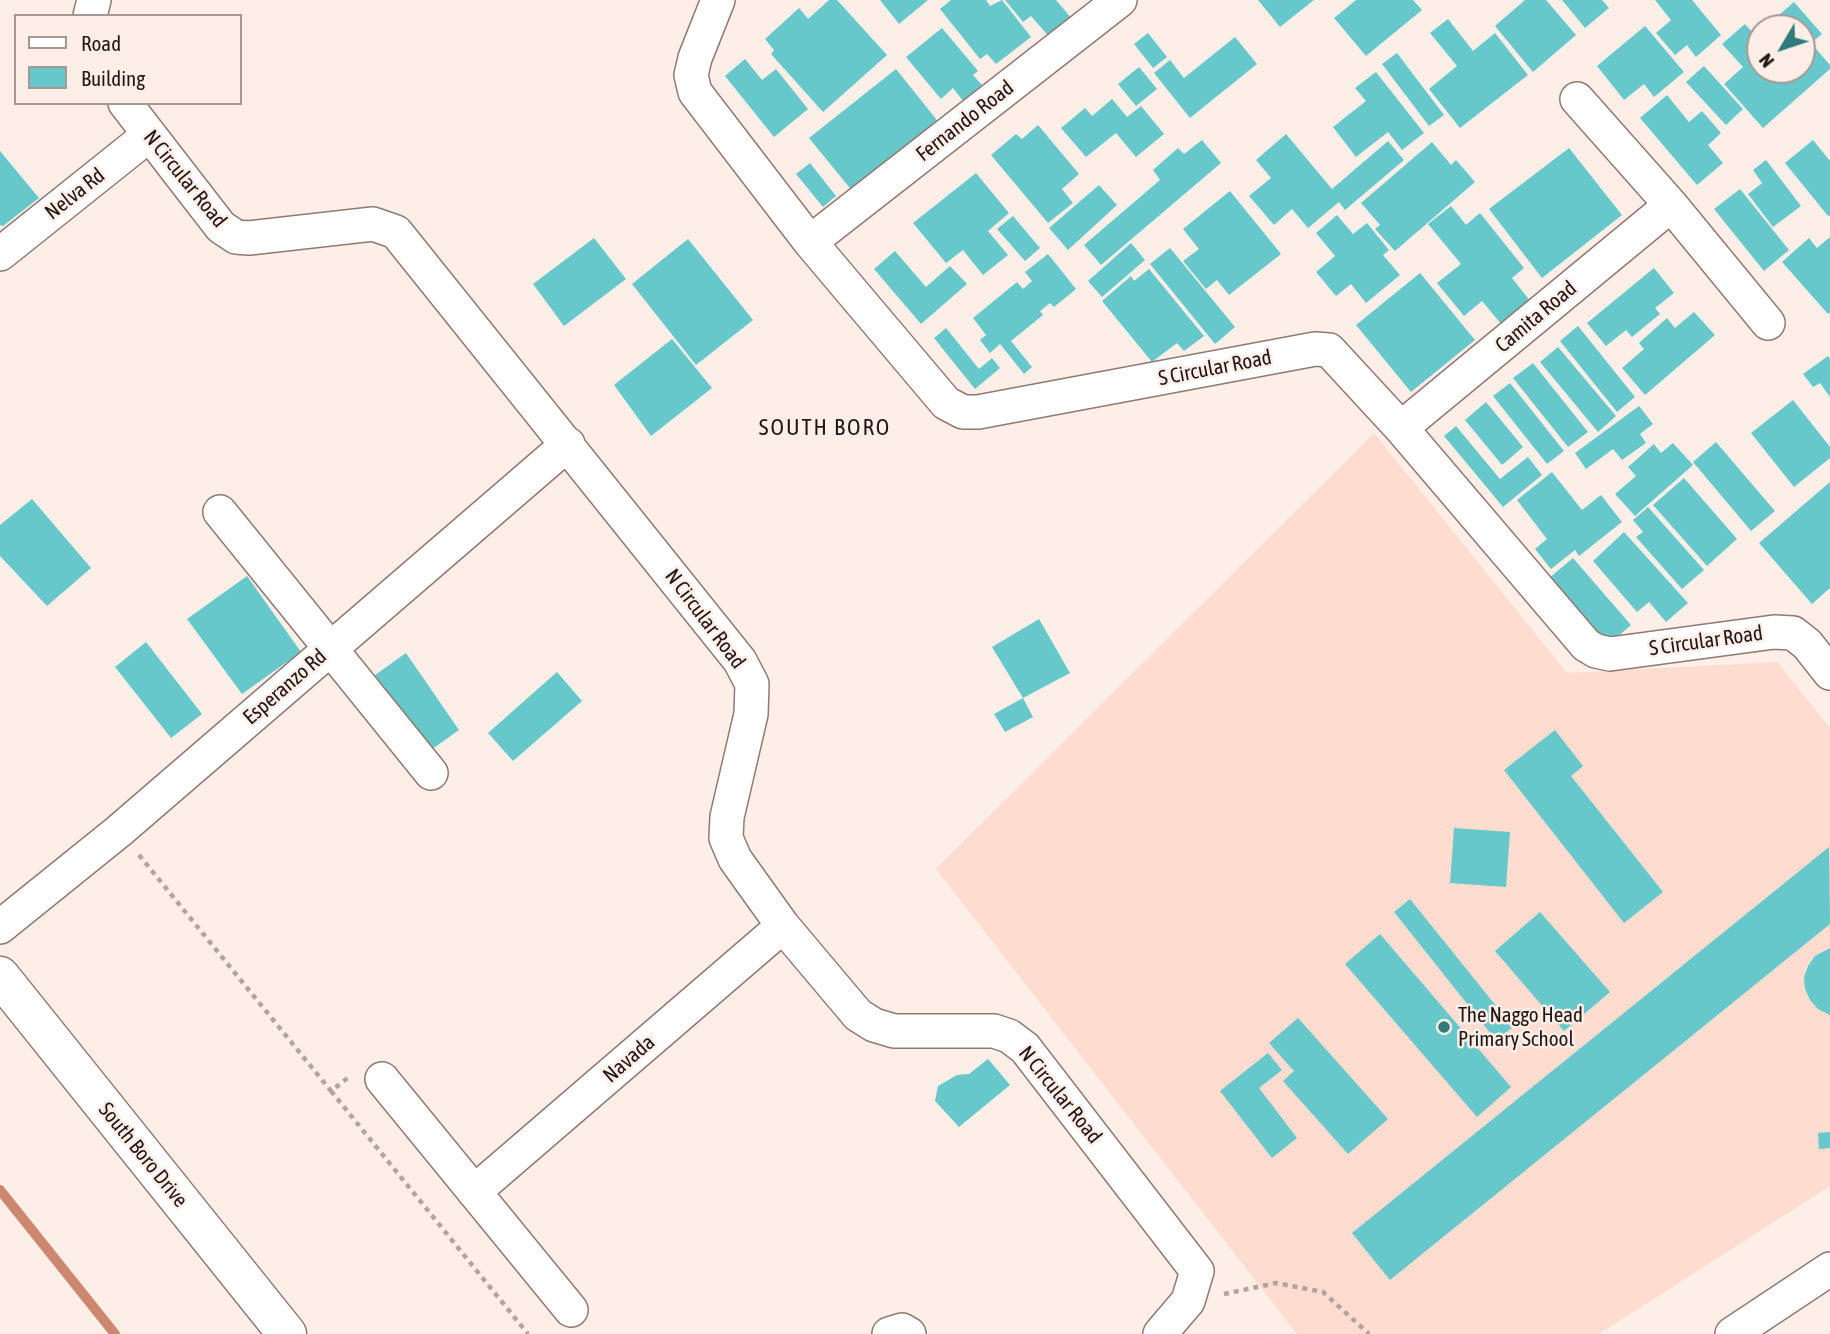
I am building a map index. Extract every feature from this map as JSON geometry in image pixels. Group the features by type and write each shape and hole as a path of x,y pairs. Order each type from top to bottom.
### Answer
{"main road":[{"name":"South Boro Drive","path":"0,976 287,1334"}],"street":[{"name":"S Circular Road","path":"718,0 695,58 691,75 695,92 810,242 946,403 962,412 978,412 1315,349 1329,350 1401,428 1586,645 1596,651 1610,654 1774,632 1793,634 1807,644 1830,673"},
{"name":"Fernando Road","path":"810,242 1120,0"},
{"path":"1577,99 1671,205 1768,323"},
{"name":"N Circular Road","path":"126,105 221,227 236,237 249,238 373,224 396,232 740,661 752,684 751,714 727,817 726,838 735,859 783,926 858,1014 874,1024 894,1031 994,1031 1009,1036 1026,1048 1192,1286"},
{"name":"Nelva Rd","path":"0,254 149,135"},
{"name":"Camita Road","path":"1401,428 1671,205"},
{"name":"Esperanzo Rd","path":"0,927 119,831 568,444"},
{"path":"220,512 431,773"},
{"name":"Navada","path":"474,1192 783,926"},
{"path":"382,1079 570,1310"},
{"path":"1732,1334 1827,1278"},
{"path":"1160,1334 1192,1286"},
{"path":"888,1334 902,1330 909,1334"}],"path":[{"path":"119,831 528,1334"},
{"path":"331,1091 368,1062 382,1079"},
{"path":"1192,1286 1276,1283 1322,1292 1369,1334"}],"shaded area":[{"name":"The Naggo Head Primary School","path":"1374,433 1567,673 1777,662 1830,728 1830,1186 1599,1334 1297,1334 936,869"}],"building":[{"path":"829,0 837,0 887,55 823,112 771,54 774,50 765,39 799,8 808,19"},
{"path":"880,0 928,0 899,24"},
{"path":"951,0 986,0 990,6 1002,0 1031,37 996,64 987,54 980,59 940,9"},
{"path":"1005,0 1056,0 1073,20 1051,39 1031,16 1023,22"},
{"path":"1258,0 1314,0 1280,27"},
{"path":"1356,0 1413,0 1422,10 1366,56 1334,18"},
{"path":"1525,0 1546,0 1576,35 1533,72 1495,26"},
{"path":"1562,0 1602,0 1609,8 1585,28"},
{"path":"1655,0 1692,0 1721,35 1696,57 1687,45 1675,55 1656,33 1671,20"},
{"path":"1794,2 1804,14 1780,14"},
{"path":"1448,19 1473,51 1495,33 1528,75 1460,128 1429,89 1457,66 1430,33"},
{"path":"1745,24 1746,84 1813,84 1763,128 1724,84 1743,67 1722,44"},
{"path":"1645,26 1684,72 1654,97 1644,84 1624,100 1597,66"},
{"path":"1816,27 1822,34 1816,39"},
{"path":"942,28 978,71 973,75 982,85 963,101 953,88 941,99 906,57"},
{"path":"1148,33 1167,57 1153,68 1134,44"},
{"path":"1235,37 1257,64 1190,118 1154,73 1170,60 1184,78"},
{"path":"1816,49 1830,65 1830,69 1816,81"},
{"path":"1397,53 1444,115 1429,126 1382,64"},
{"path":"745,59 762,80 776,69 808,109 774,137 725,76"},
{"path":"1704,66 1743,109 1726,125 1686,82"},
{"path":"1139,67 1157,89 1136,106 1118,84"},
{"path":"896,69 944,129 858,198 809,138"},
{"path":"1376,72 1424,133 1402,150 1388,132 1356,157 1333,127 1366,101 1355,88"},
{"path":"1667,95 1689,122 1702,111 1721,133 1708,145 1723,163 1697,185 1640,118"},
{"path":"1112,99 1127,117 1141,106 1164,134 1136,157 1116,133 1086,157 1061,128 1085,108 1092,116"},
{"path":"1038,125 1079,174 1062,189 1073,203 1048,223 991,155 1016,134 1022,139"},
{"path":"1286,134 1332,189 1388,141 1404,160 1345,210 1339,202 1308,228 1292,209 1274,225 1249,196 1271,178 1256,160"},
{"path":"1202,140 1221,163 1101,265 1084,245 1160,180 1153,170 1178,148 1184,154"},
{"path":"1813,140 1830,161 1828,216 1785,163"},
{"path":"1432,142 1451,165 1456,160 1475,182 1395,251 1375,229 1380,225 1361,203"},
{"path":"1569,148 1622,215 1542,278 1489,209"},
{"path":"0,151 39,198 3,226 0,225"},
{"path":"1766,160 1801,206 1773,227 1748,194 1762,183 1753,170"},
{"path":"810,163 836,196 823,207 796,174"},
{"path":"976,173 1009,213 988,231 1008,255 983,275 963,250 946,263 913,223"},
{"path":"1099,185 1117,205 1068,250 1049,228"},
{"path":"1740,189 1789,250 1764,271 1714,209"},
{"path":"1230,191 1281,254 1229,295 1217,280 1206,289 1183,261 1199,249 1183,229"},
{"path":"1451,206 1466,225 1480,213 1524,268 1512,278 1531,302 1502,325 1482,301 1464,316 1437,283 1461,264 1428,224"},
{"path":"1337,215 1353,234 1367,223 1389,250 1383,255 1400,275 1366,303 1351,284 1336,296 1316,272 1335,256 1316,233"},
{"path":"1013,216 1040,248 1025,261 997,229"},
{"path":"1830,237 1828,314 1782,262 1809,238 1817,248"},
{"path":"594,238 626,279 564,326 533,284"},
{"path":"688,239 753,320 696,365 632,284"},
{"path":"1131,243 1145,260 1102,297 1088,281"},
{"path":"1170,248 1235,327 1215,344 1150,264"},
{"path":"895,251 926,287 950,266 967,284 921,324 874,269"},
{"path":"1048,254 1076,289 1054,307 1050,303 1040,311 1043,315 1011,341 1032,367 1024,374 1000,344 990,353 980,340 986,335 973,318 1017,282 1023,289 1032,281 1025,272"},
{"path":"1654,268 1674,293 1655,308 1660,314 1632,337 1626,330 1606,346 1587,323"},
{"path":"1149,269 1204,336 1184,351 1177,343 1152,362 1102,301 1131,276 1134,281"},
{"path":"1420,273 1475,340 1411,392 1356,325"},
{"path":"1694,312 1715,335 1645,395 1622,368 1644,349 1639,343 1667,318 1675,328"},
{"path":"1578,326 1635,397 1617,412 1560,341"},
{"path":"946,328 979,369 992,358 1000,368 975,389 934,338"},
{"path":"672,339 712,388 651,436 614,385"},
{"path":"1558,347 1616,416 1598,432 1540,362"},
{"path":"1828,356 1830,397 1820,383 1813,387 1803,374"},
{"path":"1533,363 1588,432 1568,447 1513,378"},
{"path":"1510,383 1564,451 1547,464 1493,396"},
{"path":"1793,400 1830,447 1830,458 1794,487 1751,433"},
{"path":"1486,402 1523,447 1502,465 1465,420"},
{"path":"1639,406 1653,424 1640,434 1646,443 1622,460 1613,449 1586,469 1575,453"},
{"path":"1456,426 1500,479 1528,457 1542,475 1503,507 1444,436"},
{"path":"1716,442 1775,511 1751,531 1693,462"},
{"path":"1673,443 1693,465 1635,516 1615,494 1636,476 1628,467 1654,444 1661,453"},
{"path":"1552,472 1582,510 1601,495 1622,522 1579,556 1575,550 1551,569 1535,549 1547,539 1517,500"},
{"path":"1684,478 1737,539 1707,566 1653,505"},
{"path":"1830,482 1830,588 1812,604 1759,543"},
{"path":"32,499 91,568 47,606 0,556 0,525"},
{"path":"1648,507 1704,570 1682,589 1636,537 1643,532 1633,520"},
{"path":"1624,532 1688,603 1666,622 1649,602 1637,612 1593,561"},
{"path":"1573,558 1631,625 1606,647 1548,579"},
{"path":"247,576 301,652 242,694 187,619"},
{"path":"1039,619 1070,673 1023,698 992,647"},
{"path":"146,642 202,714 171,738 115,667"},
{"path":"406,653 459,730 428,752 375,675"},
{"path":"557,672 582,701 513,761 488,733"},
{"path":"1023,698 1033,717 1005,732 994,714"},
{"path":"1555,730 1583,766 1571,776 1663,892 1624,923 1504,770"},
{"path":"1454,828 1510,832 1506,887 1450,883"},
{"path":"1829,847 1830,924 1390,1280 1352,1233"},
{"path":"1410,899 1513,1027 1496,1040 1394,912"},
{"path":"1540,912 1610,992 1564,1031 1495,951"},
{"path":"1380,934 1511,1087 1477,1117 1345,964"},
{"path":"1830,948 1830,1015 1818,1009 1810,1000 1804,977 1815,956"},
{"path":"1298,1018 1388,1119 1348,1154 1283,1081 1294,1071 1269,1043"},
{"path":"1268,1053 1282,1070 1259,1088 1297,1138 1272,1158 1220,1091"},
{"path":"988,1059 1010,1085 959,1127 935,1101 938,1086 957,1075 969,1074"},
{"path":"1830,1132 1830,1148 1819,1149 1818,1133"}],"waterway":[{"path":"0,1190 115,1334"}],"place":[{"name":"The Naggo Head Primary School","path":"1444,1027"}],"district":[{"name":"SOUTH BORO","path":"825,428"}]}
